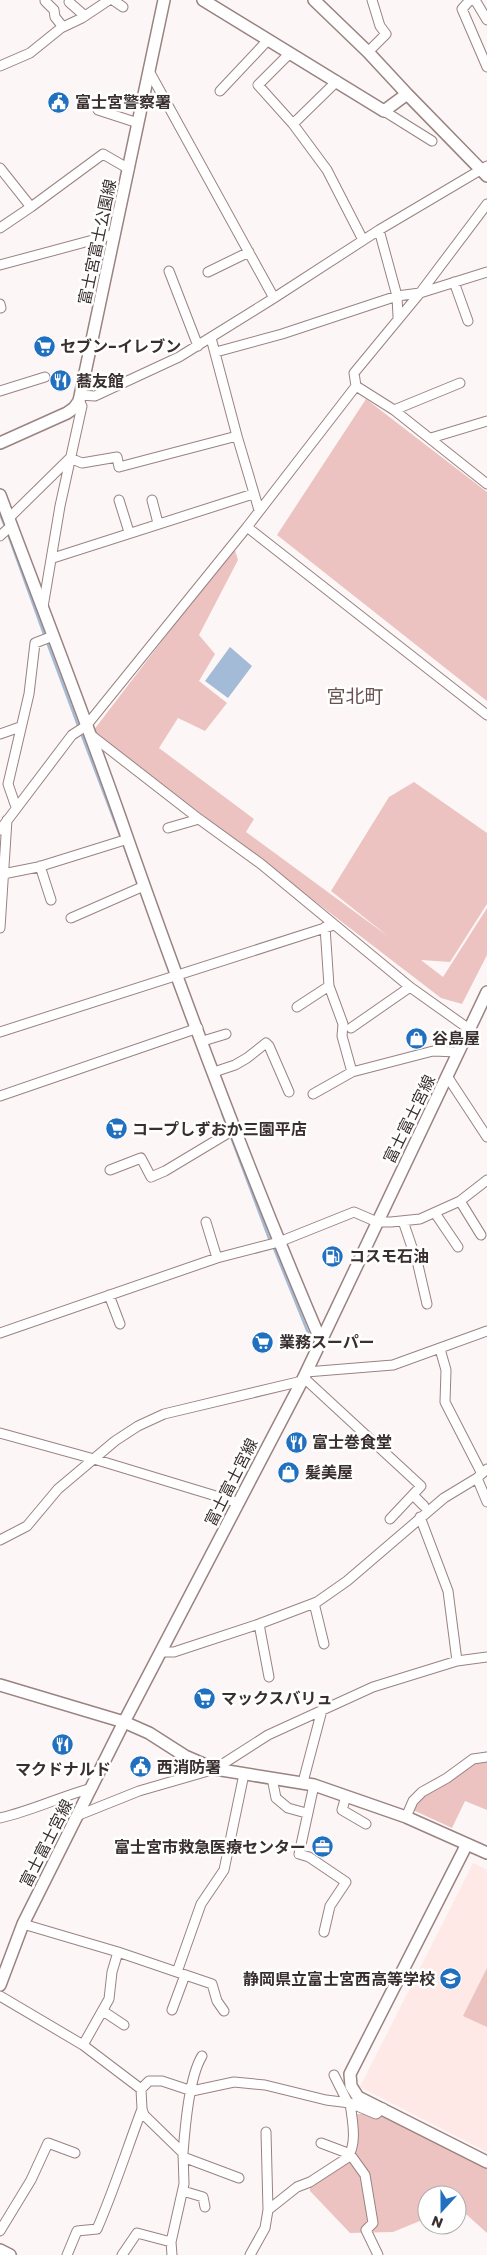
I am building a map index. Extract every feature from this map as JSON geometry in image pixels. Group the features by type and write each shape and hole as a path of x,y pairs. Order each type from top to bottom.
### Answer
{"street":[{"path":"0,66 30,53 63,27 111,0 123,8"},
{"name":"富士宮富士公園線","path":"80,398 164,0"},
{"path":"203,0 216,3 268,40 432,141"},
{"path":"80,398 95,396 179,357 379,230 485,171 314,0"},
{"path":"368,52 386,34 380,26 372,0"},
{"path":"470,0 462,9 486,64"},
{"path":"475,0 487,20"},
{"path":"45,1 54,10 54,17 63,27"},
{"path":"69,2 85,16"},
{"path":"220,91 268,40"},
{"path":"290,53 258,85 293,124 327,170 363,240"},
{"path":"149,71 274,298"},
{"path":"293,124 337,81"},
{"path":"384,111 407,94"},
{"path":"98,110 138,123"},
{"path":"0,228 32,207 103,154 129,169"},
{"path":"0,168 32,207"},
{"path":"0,830 16,807 83,730 247,527 356,386 354,372 420,292 487,204"},
{"path":"379,230 397,296 398,317"},
{"path":"0,265 115,234"},
{"path":"208,272 249,252"},
{"path":"169,271 198,346"},
{"path":"216,352 282,334 397,296 420,292 487,272"},
{"path":"454,282 468,320"},
{"path":"211,338 259,510"},
{"path":"0,391 45,377"},
{"path":"394,410 460,383"},
{"path":"356,386 394,410 487,484"},
{"path":"0,442 67,413 74,408 80,398"},
{"path":"80,398 82,406 70,458 44,607 48,638 174,977 194,1029 203,1041 232,1131 274,1243 320,1339"},
{"path":"431,438 487,420"},
{"path":"70,458 82,463 117,457 119,467 237,436"},
{"path":"6,528 70,458"},
{"path":"52,558 253,494"},
{"path":"0,495 6,528 44,607"},
{"path":"118,500 129,532"},
{"path":"152,500 158,523"},
{"path":"247,527 487,715"},
{"path":"16,807 4,786 29,694 35,643 48,638"},
{"path":"0,734 20,727"},
{"path":"83,730 261,864 330,926 410,987 470,1029"},
{"path":"168,828 199,819"},
{"path":"0,928 7,820"},
{"path":"2,874 40,866 124,841"},
{"path":"40,866 51,900"},
{"path":"71,918 141,887"},
{"path":"0,1032 330,926"},
{"path":"330,926 329,986 343,1024 342,1036 352,1072"},
{"path":"297,1007 329,986"},
{"path":"351,1028 410,987"},
{"name":"富士富士宮線","path":"0,1985 23,1924 124,1722 304,1376 487,992"},
{"path":"0,1096 194,1029"},
{"path":"203,1041 226,1034"},
{"path":"214,1072 235,1065 266,1043 270,1046 289,1092"},
{"path":"313,1094 352,1072 433,1051 458,1052"},
{"path":"447,1076 487,1136"},
{"path":"110,1170 141,1158 151,1177 165,1171 232,1131"},
{"path":"0,1333 217,1258 274,1243 354,1212 377,1222 420,1219 460,1201 487,1180"},
{"path":"460,1201 481,1235"},
{"path":"435,1213 458,1247"},
{"path":"403,1221 418,1265 427,1304"},
{"path":"206,1222 217,1258"},
{"path":"109,1295 120,1324"},
{"path":"0,1540 27,1526 58,1489 116,1440 138,1426 164,1414 304,1376 393,1364 487,1332"},
{"path":"440,1349 446,1370 445,1402 482,1473 487,1502"},
{"path":"304,1376 421,1486 390,1519"},
{"path":"0,1433 94,1458 238,1503"},
{"path":"162,1652 174,1652 314,1603 347,1581 444,1498 482,1473"},
{"path":"413,1495 424,1506"},
{"path":"420,1517 448,1591 457,1660"},
{"path":"314,1603 324,1644"},
{"path":"258,1624 269,1677"},
{"path":"79,1815 139,1790 215,1769 268,1735 373,1687 457,1660 487,1657"},
{"path":"0,1685 124,1722 149,1733 185,1756 215,1769 308,1784 406,1817 487,1853"},
{"path":"322,1710 308,1784 306,1813 299,1854 309,1857 346,1882 330,1906 324,1932"},
{"path":"406,1817 412,1801 422,1792 447,1778 473,1759 487,1757"},
{"path":"172,2010 201,1904 224,1870 244,1774"},
{"path":"272,1778 276,1798 288,1808 306,1813"},
{"path":"0,1818 27,1812 49,1804 60,1797 92,1788"},
{"path":"346,1796 342,1810 366,1824"},
{"path":"467,1844 350,2074 351,2086 358,2097 487,2162"},
{"path":"23,1924 118,1952 212,1984 217,2001 224,2011"},
{"path":"83,2045 108,1999 112,1972 118,1952"},
{"path":"0,1996 83,2045 141,2089"},
{"path":"103,2011 124,2025"},
{"path":"172,2255 171,2242 183,2191 183,2155 192,2091 198,2062 202,2056"},
{"path":"268,2210 296,2187 310,2182 343,2161 350,2154 354,2125 349,2103 334,2075"},
{"path":"239,2178 183,2155 144,2116 141,2089 149,2081 162,2081 192,2091 234,2082 265,2086 349,2103 376,2114 383,2108"},
{"path":"68,2255 77,2231 97,2229 114,2190 121,2164 142,2109"},
{"path":"250,2255 265,2228 268,2210 266,2132"},
{"path":"0,2231 31,2180 48,2143 75,2153"},
{"path":"321,2143 350,2154 365,2175 369,2188 373,2223 366,2230 378,2255"},
{"path":"183,2191 203,2196 205,2207"},
{"path":"122,2255 137,2233 171,2242"},
{"path":"0,2250 10,2255"}],"shaded area":[{"path":"366,399 487,492 487,701 277,535"},
{"path":"234,547 238,560 199,635 215,654 199,681 227,703 205,731 178,718 159,748 254,819 246,832 389,937 331,891 389,797 414,782 487,833 487,904 450,962 421,960 443,977 487,908 487,955 462,1004 441,998 93,731"},
{"path":"487,1760 487,1810 465,1801 452,1828 413,1810 415,1803 430,1790 474,1762"},
{"name":"静岡県立富士宮西高等学校","path":"473,1863 487,1870 487,2152 360,2087"},
{"path":"487,1968 487,2027 463,2016"},
{"path":"357,2114 376,2114 487,2166 487,2233 467,2215 467,2185 417,2185 417,2222 393,2232 350,2233 310,2191 310,2182 350,2154"}],"water":[{"path":"230,647 252,666 228,698 205,681"}],"waterway":[{"path":"0,514 6,529"},
{"path":"8,534 45,637"},
{"path":"47,642 79,728"},
{"path":"81,733 121,838"},
{"path":"123,843 139,887"},
{"path":"222,1113 270,1241"},
{"path":"273,1246 309,1335"}],"place":[{"name":"富士宮警察署","path":"59,102"},
{"name":"セブン-イレブン","path":"44,346"},
{"name":"蕎友館","path":"60,381"},
{"name":"谷島屋","path":"416,1038"},
{"name":"コープしずおか三園平店","path":"116,1129"},
{"name":"コスモ石油","path":"333,1256"},
{"name":"業務スーパー","path":"263,1342"},
{"name":"富士巻食堂","path":"296,1442"},
{"name":"髪美屋","path":"289,1472"},
{"name":"マックスバリュ","path":"205,1698"},
{"name":"マクドナルド","path":"63,1745"},
{"name":"西消防署","path":"141,1767"},
{"name":"富士宮市救急医療センター","path":"322,1847"},
{"name":"静岡県立富士宮西高等学校","path":"451,1979"}],"district":[{"name":"宮北町","path":"355,696"}]}
